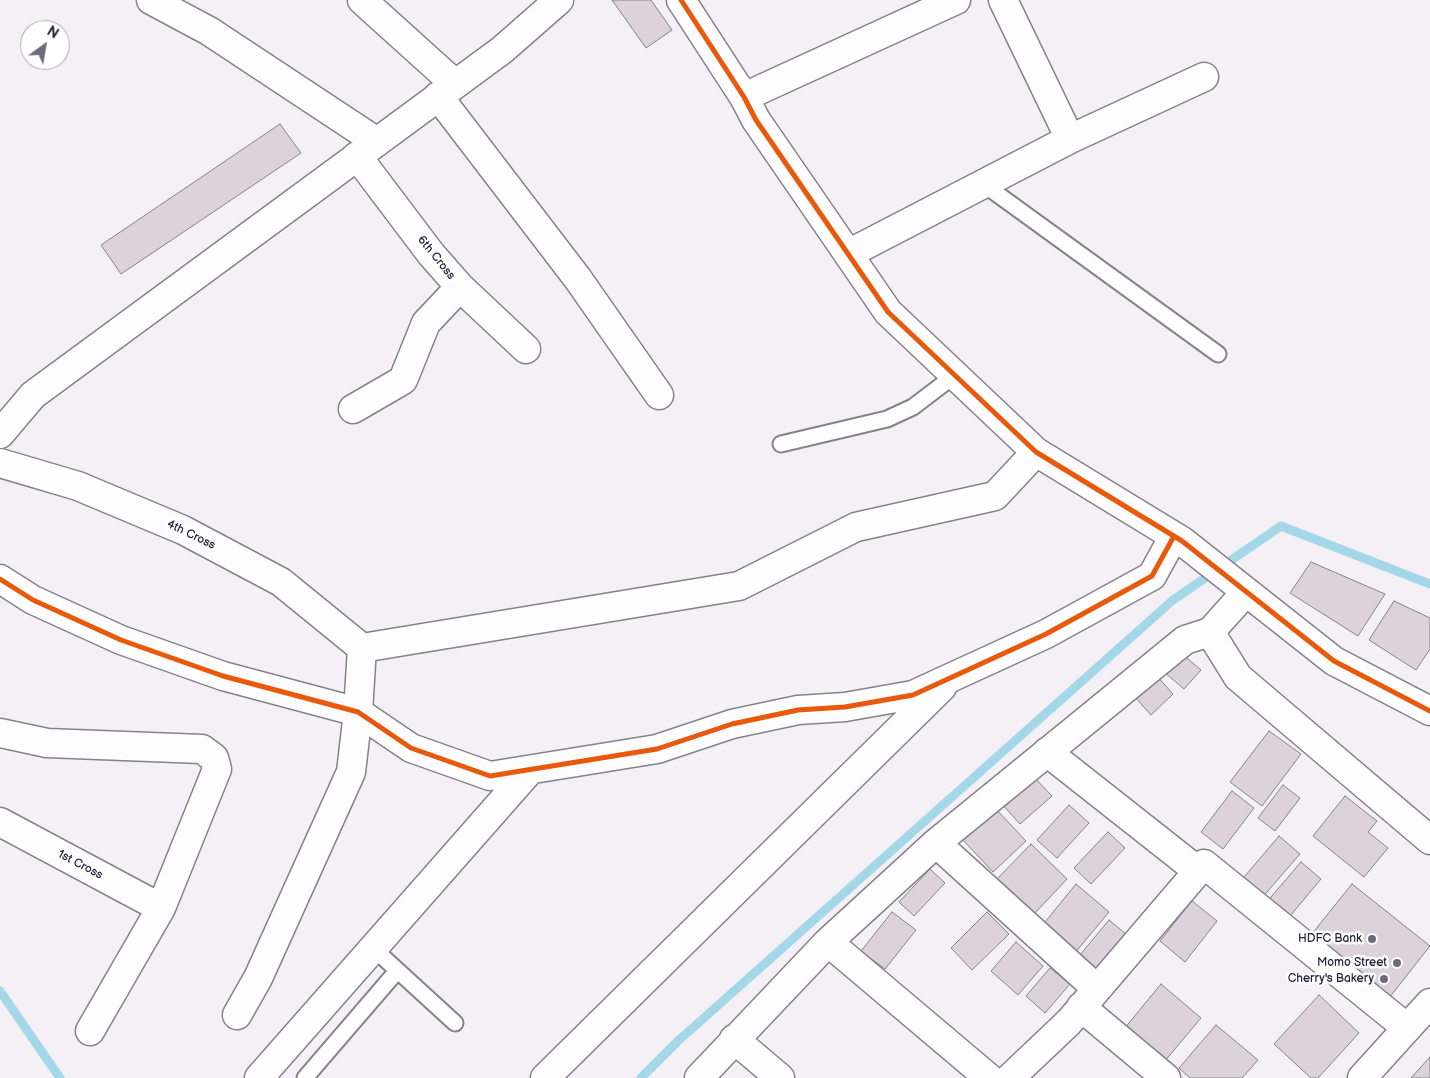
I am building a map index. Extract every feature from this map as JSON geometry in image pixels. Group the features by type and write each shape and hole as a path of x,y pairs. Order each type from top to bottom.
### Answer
{"street":[{"name":"6th Cross","path":"151,0 209,31 367,149 432,254 460,287 526,349"},
{"path":"362,0 447,90 659,395"},
{"path":"0,434 33,396 502,50 559,0"},
{"path":"681,0 744,97 756,120 888,312 1036,452 1178,539 1334,661 1430,711"},
{"path":"744,97 956,0"},
{"path":"1002,0 1070,139"},
{"path":"848,254 1070,139 1204,77"},
{"path":"353,409 403,380 426,324 460,287"},
{"path":"237,1015 258,978 351,772 358,712 362,648 739,586 856,527 995,496 1036,452"},
{"name":"4th Cross","path":"0,463 78,486 183,530 281,582 362,648"},
{"path":"0,579 33,600 121,640 223,676 358,712 411,748 490,776 657,749 732,724 798,710 844,707 913,695 1046,634 1152,576 1178,539"},
{"path":"699,1078 828,942 936,844 1185,640 1210,632 1242,589"},
{"path":"1210,632 1238,677 1430,840"},
{"path":"545,1078 952,677"},
{"path":"0,732 47,743 202,750 214,758 217,770 161,908 90,1031"},
{"path":"1047,752 1198,871"},
{"path":"260,1078 530,770"},
{"name":"1st Cross","path":"0,822 161,908"},
{"path":"936,844 1166,1078"},
{"path":"1010,1078 1089,998 1204,864 1406,1028"},
{"path":"828,942 989,1078"},
{"path":"1362,1078 1430,1003"},
{"path":"734,1039 780,1078"}],"lane":[{"path":"982,184 1218,354"},
{"path":"781,444 887,419 914,407 955,375"},
{"path":"373,948 455,1023"},
{"path":"305,1078 397,971"}],"building":[{"path":"612,0 651,0 672,30 646,48"},
{"path":"280,124 301,153 121,274 101,245"},
{"path":"1311,562 1385,594 1358,636 1290,593"},
{"path":"1394,601 1430,618 1430,649 1416,670 1369,640"},
{"path":"1180,652 1201,670 1184,689 1163,671"},
{"path":"1156,675 1173,694 1151,715 1134,696"},
{"path":"1269,731 1301,754 1262,806 1230,782"},
{"path":"1032,775 1052,796 1020,824 1001,803"},
{"path":"1283,785 1300,798 1275,831 1258,818"},
{"path":"1232,791 1254,808 1223,849 1201,832"},
{"path":"1345,796 1377,821 1368,832 1388,848 1364,877 1313,836"},
{"path":"1069,805 1089,823 1057,858 1037,840"},
{"path":"994,807 1026,841 993,872 961,838"},
{"path":"1108,832 1125,848 1091,884 1074,868"},
{"path":"1279,836 1300,854 1260,900 1239,883"},
{"path":"1031,844 1067,879 1034,914 997,879"},
{"path":"1301,862 1321,879 1285,922 1265,904"},
{"path":"930,869 945,883 914,916 899,902"},
{"path":"1076,884 1109,912 1074,954 1041,927"},
{"path":"1352,884 1430,946 1389,998 1311,935"},
{"path":"1192,901 1217,921 1185,962 1160,941"},
{"path":"892,912 916,930 885,969 861,951"},
{"path":"987,912 1009,934 972,970 951,948"},
{"path":"1109,920 1127,935 1093,976 1075,961"},
{"path":"1016,942 1043,966 1018,995 991,971"},
{"path":"1050,968 1070,984 1045,1013 1026,996"},
{"path":"1161,984 1201,1018 1164,1062 1124,1029"},
{"path":"1319,995 1359,1033 1318,1078 1311,1078 1274,1044"},
{"path":"1216,1025 1258,1060 1242,1078 1190,1078 1179,1068"},
{"path":"1430,1057 1430,1078 1411,1078"}],"waterway":[{"path":"641,1078 678,1041 1173,600 1281,526 1430,584"},
{"path":"0,991 60,1078"}],"cycle path":[{"path":"681,0 744,97 756,120 888,312 1036,452 1182,541 1334,661 1430,711"},
{"path":"0,579 33,600 121,640 223,676 358,712 411,748 490,776 657,749 732,724 798,710 845,707 913,695 1046,634 1152,576 1174,536"}],"place":[{"name":"HDFC Bank","path":"1372,939"},
{"name":"Momo Street","path":"1397,963"},
{"name":"Cherry's Bakery","path":"1384,979"}]}
